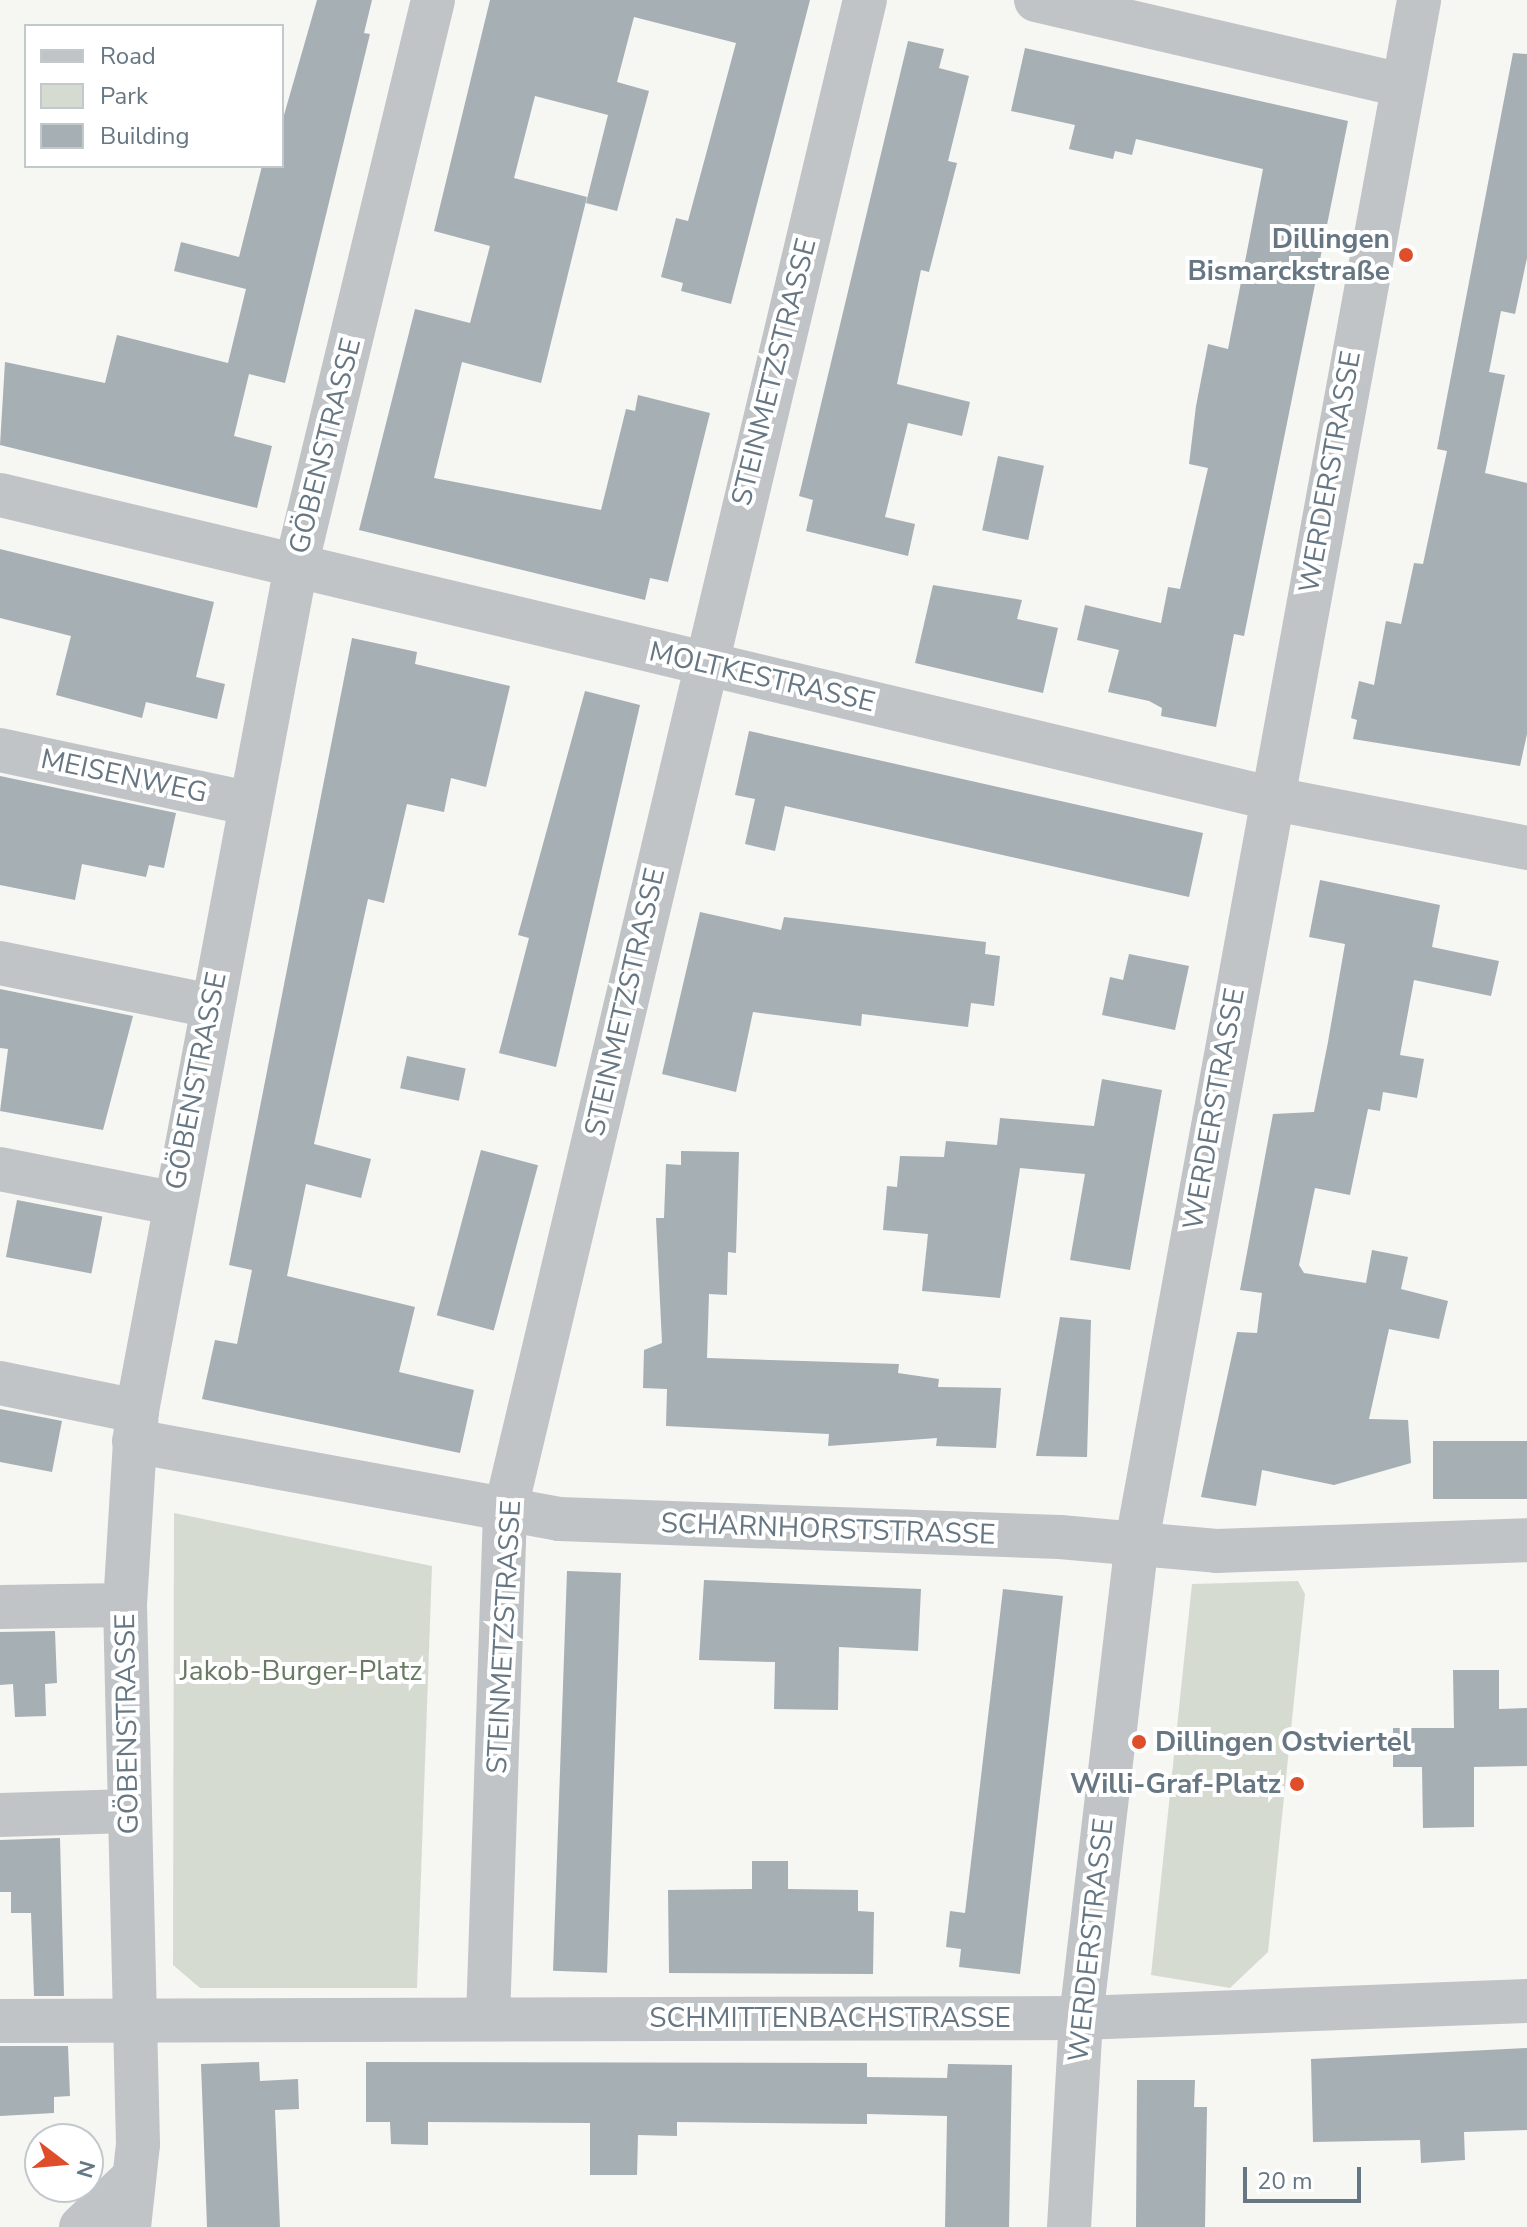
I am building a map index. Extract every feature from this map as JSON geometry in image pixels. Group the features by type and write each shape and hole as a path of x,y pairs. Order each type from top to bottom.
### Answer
{"street":[{"name":"GÖBENSTRASSE","path":"129,2227 129,2182 138,2144 125,1605 136,1426 172,1203 296,566 433,0"},
{"name":"STEINMETZSTRASSE","path":"488,2019 505,1512 704,663 865,0"},
{"path":"1036,0 1402,85"},
{"name":"WERDERSTRASSE","path":"1069,2227 1081,2018 1136,1547 1270,798 1419,0"},
{"name":"MOLTKESTRASSE","path":"0,495 1270,798 1527,848"},
{"name":"MEISENWEG","path":"0,750 248,803"},
{"path":"0,963 211,1006"},
{"path":"0,1169 172,1203"},
{"name":"SCHARNHORSTSTRASSE","path":"0,1383 136,1426 505,1512 1136,1547 1527,1540"},
{"path":"0,1607 125,1605"},
{"path":"0,1815 129,1811"},
{"name":"SCHMITTENBACHSTRASSE","path":"0,2021 133,2017 1081,2018 1527,2001"},
{"path":"81,2227 129,2182 154,2227"}],"green space":[{"name":"Jakob-Burger-Platz","path":"174,1513 432,1566 417,1988 200,1988 173,1965"},
{"path":"1298,1581 1305,1594 1268,1952 1230,1988 1151,1975 1192,1584"}],"building":[{"path":"317,0 372,0 364,33 370,34 285,383 249,374 234,436 272,446 257,508 0,445 5,362 105,383 117,335 228,363 246,289 174,271 181,242 239,257 261,168 284,168 284,115"},
{"path":"490,0 810,0 731,304 681,291 683,283 661,277 676,218 688,221 736,43 634,17 617,82 649,91 617,211 586,203 608,115 535,96 514,178 587,197 541,383 462,362 434,478 601,510 626,409 635,411 638,395 710,413 668,582 650,578 645,600 359,530 415,309 470,323 490,246 434,231"},
{"path":"908,41 944,49 939,68 969,76 948,161 957,163 929,272 921,270 897,384 970,402 962,436 908,423 885,517 915,524 908,556 806,531 813,500 799,496"},
{"path":"1025,48 1348,121 1244,636 1234,634 1216,727 1161,716 1162,708 1149,701 1108,692 1119,650 1077,640 1085,605 1161,623 1168,587 1180,589 1208,468 1189,464 1208,344 1228,349 1263,169 1136,139 1132,155 1115,151 1113,159 1069,149 1075,125 1011,111"},
{"path":"1513,53 1527,54 1527,258 1515,314 1501,311 1489,372 1505,375 1485,473 1527,483 1527,734 1520,766 1353,739 1357,720 1351,718 1359,681 1374,685 1386,621 1401,624 1414,563 1423,564 1447,451 1437,449"},
{"path":"998,456 1044,466 1028,540 982,530"},
{"path":"0,549 214,602 196,677 225,684 217,719 146,702 142,718 56,695 71,636 0,618"},
{"path":"933,585 1022,600 1017,619 1058,628 1043,693 915,663"},
{"path":"352,638 417,652 415,664 510,686 486,787 451,778 444,812 407,804 384,903 368,899 314,1144 371,1159 361,1198 306,1184 287,1276 415,1307 399,1372 474,1390 460,1453 202,1399 215,1340 237,1344 252,1270 229,1265"},
{"path":"585,691 640,705 556,1067 499,1053 529,938 518,935"},
{"path":"749,731 1203,833 1189,897 785,806 775,851 745,844 755,799 735,795"},
{"path":"0,776 176,813 164,868 149,865 146,877 82,864 75,900 0,885"},
{"path":"1320,880 1440,905 1432,947 1499,961 1491,996 1414,980 1400,1055 1424,1059 1417,1098 1383,1092 1380,1111 1368,1109 1350,1195 1315,1188 1299,1265 1304,1273 1366,1283 1372,1250 1408,1257 1401,1289 1448,1301 1439,1339 1389,1329 1369,1419 1408,1420 1411,1463 1334,1485 1262,1470 1256,1506 1201,1497 1237,1332 1257,1333 1262,1293 1240,1290 1273,1114 1314,1112 1328,1042 1345,944 1309,937"},
{"path":"700,912 781,930 784,917 986,942 985,954 1000,956 994,1006 971,1003 968,1027 862,1014 861,1026 753,1012 736,1092 662,1074"},
{"path":"1129,954 1189,966 1175,1030 1102,1015 1110,977 1123,980"},
{"path":"0,989 133,1016 103,1130 0,1111 8,1049 0,1048"},
{"path":"407,1056 466,1068 459,1101 400,1088"},
{"path":"1102,1079 1162,1090 1130,1270 1070,1260 1085,1174 1020,1168 1000,1298 922,1291 928,1234 883,1230 887,1186 897,1187 900,1156 944,1157 946,1141 997,1145 1000,1118 1094,1126"},
{"path":"481,1150 538,1165 494,1330 437,1315"},
{"path":"681,1151 739,1152 736,1253 728,1252 727,1295 709,1294 707,1358 899,1364 898,1373 939,1379 938,1387 1001,1388 996,1448 936,1446 937,1438 828,1446 829,1434 666,1426 667,1389 643,1388 644,1350 662,1343 656,1218 664,1218 666,1164 681,1165"},
{"path":"17,1200 102,1217 91,1274 6,1257"},
{"path":"1060,1317 1091,1320 1087,1457 1036,1456"},
{"path":"0,1409 62,1421 52,1472 0,1462"},
{"path":"1433,1441 1527,1441 1527,1499 1433,1499"},
{"path":"567,1571 621,1573 607,1973 553,1971"},
{"path":"704,1580 921,1589 918,1651 839,1647 838,1710 774,1709 775,1662 699,1660"},
{"path":"1003,1589 1063,1596 1020,1974 959,1967 961,1949 946,1947 950,1911 965,1913"},
{"path":"55,1631 57,1683 45,1684 46,1716 15,1717 13,1684 0,1685 0,1632"},
{"path":"1453,1670 1499,1670 1499,1709 1527,1708 1527,1766 1474,1767 1474,1827 1423,1828 1422,1767 1393,1767 1393,1728 1454,1728"},
{"path":"60,1838 64,1996 34,1996 31,1913 11,1913 11,1892 0,1892 0,1840"},
{"path":"752,1861 788,1861 788,1889 858,1890 858,1911 874,1912 873,1974 669,1973 668,1890 752,1889"},
{"path":"0,2046 68,2046 70,2096 54,2097 54,2113 0,2116"},
{"path":"1527,2048 1527,2130 1464,2132 1465,2160 1421,2163 1420,2140 1313,2142 1311,2059"},
{"path":"259,2062 260,2081 298,2079 299,2109 275,2110 280,2227 207,2227 201,2064"},
{"path":"366,2062 867,2063 867,2077 947,2078 948,2064 1012,2065 1009,2227 945,2227 947,2116 867,2114 867,2124 677,2122 677,2136 638,2135 637,2175 590,2175 590,2123 428,2122 428,2145 391,2144 390,2122 366,2122"},
{"path":"1137,2080 1195,2080 1194,2107 1207,2107 1205,2227 1136,2227"}],"place":[{"name":"Dillingen Bismarckstraße","path":"1406,255"},
{"name":"Dillingen Ostviertel","path":"1139,1742"},
{"name":"Willi-Graf-Platz","path":"1297,1784"}]}
